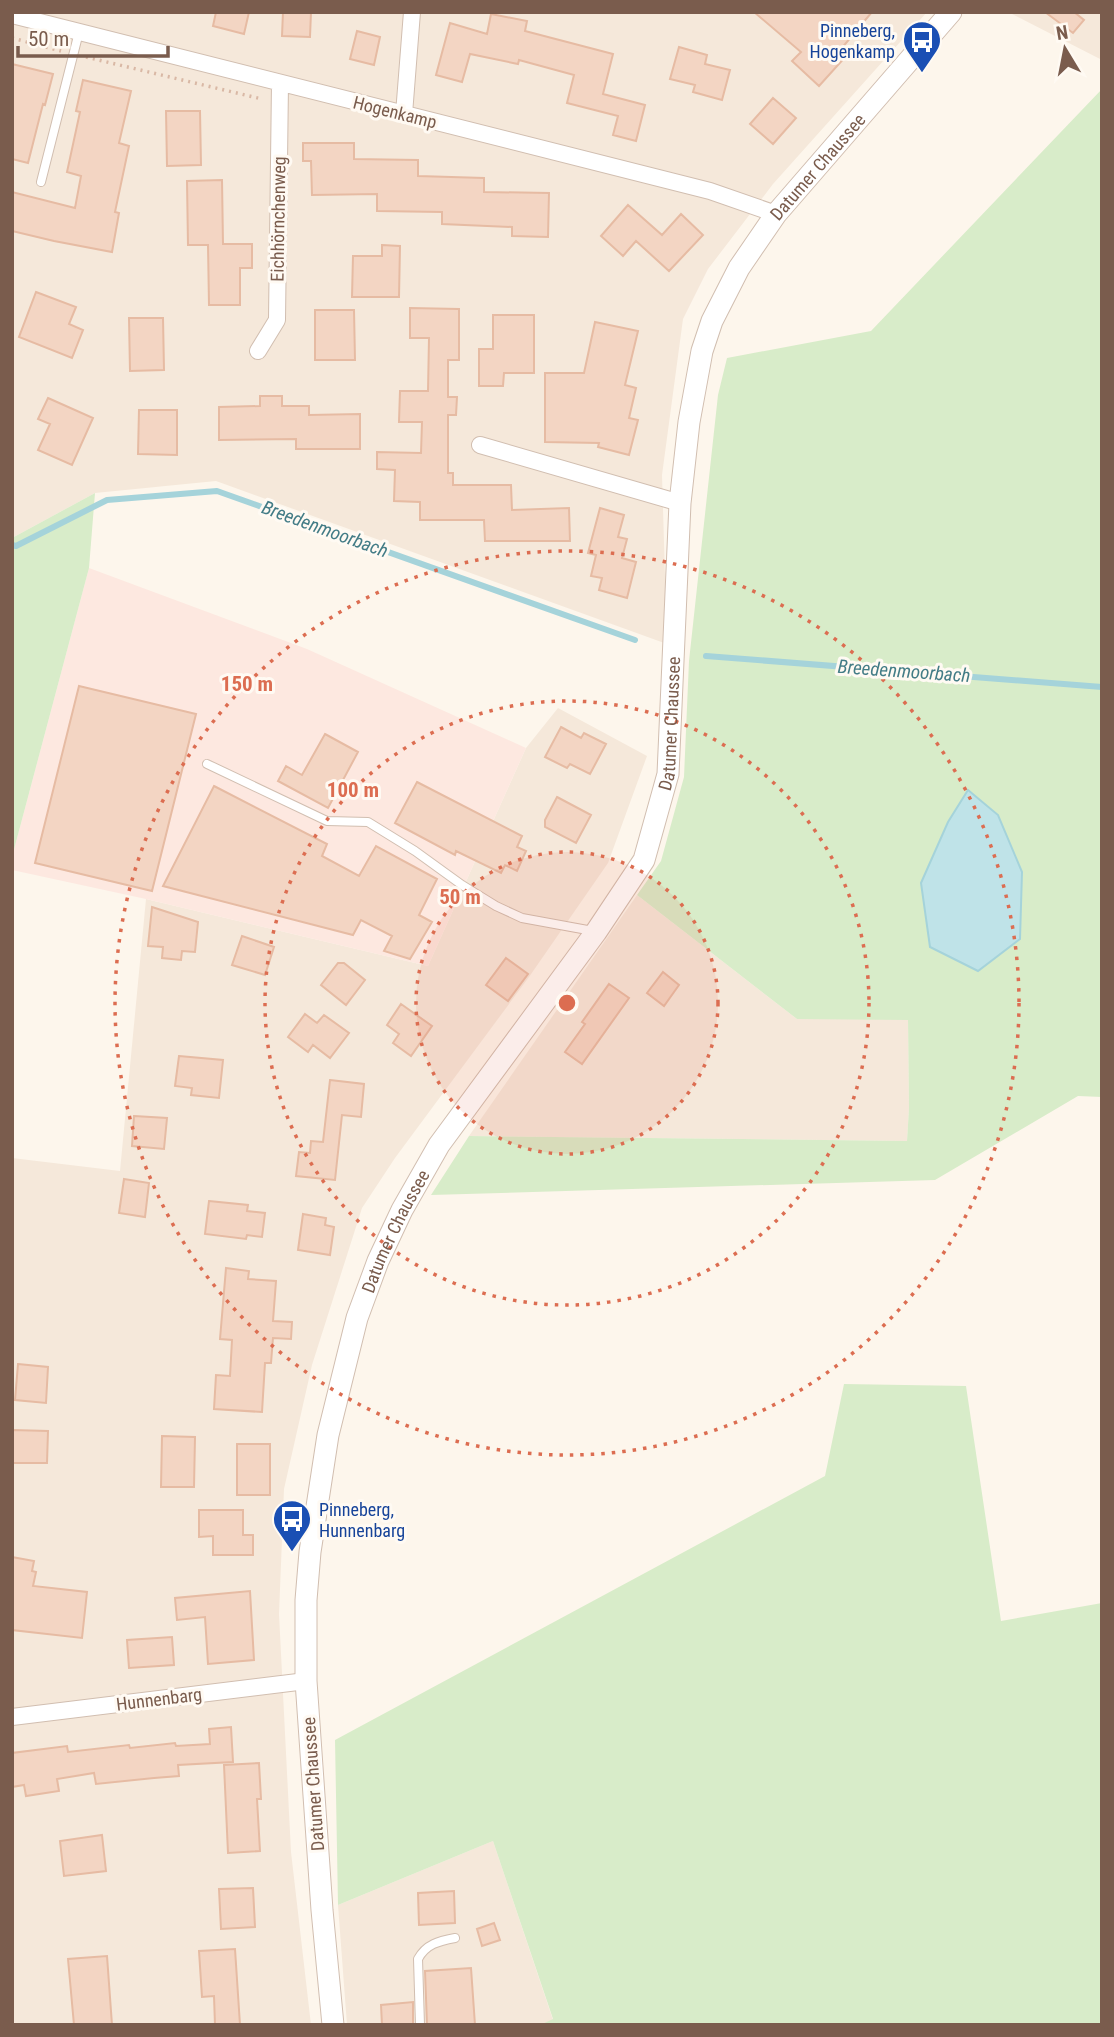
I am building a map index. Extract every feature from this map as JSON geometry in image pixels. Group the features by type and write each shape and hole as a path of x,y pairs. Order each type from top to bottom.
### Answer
{"street":[{"path":"404,114 412,12"},
{"name":"Datumer Chaussee","path":"333,2025 306,1681 306,1600 310,1552 328,1434 357,1318 378,1261 402,1210 439,1145 596,932 644,860 667,774 680,503 689,422 702,351 712,321 739,268 776,214 951,12"},
{"name":"Hogenkamp","path":"12,15 710,191 776,214"},
{"name":"Eichhörnchenweg","path":"258,351 277,320 280,83"},
{"path":"480,445 680,503"},
{"name":"Hunnenbarg","path":"12,1717 306,1681"}],"lane":[{"path":"41,182 79,32"},
{"path":"207,764 327,821 368,822 462,885 522,918 596,932"},
{"path":"420,2025 418,1959 422,1951 434,1942 455,1938"}],"shaded area":[{"path":"12,12 927,12 773,184 708,269 683,319 662,475 667,644 216,481 95,493 12,538"},
{"path":"1008,12 1102,12 1102,60"},
{"path":"89,568 307,649 526,748 428,966 12,870 12,857"},
{"path":"558,708 647,756 608,863 529,977 395,1158 362,1208 312,1365 284,1489 279,1614 291,1852 311,2025 12,2025 12,1158 120,1171 146,899 428,966 526,748"},
{"path":"637,895 797,1019 908,1019 907,1141 469,1136"},
{"path":"493,1841 553,2020 540,2025 347,2025 338,1905"}],"green space":[{"path":"1102,89 1102,1097 1078,1096 935,1180 431,1195 469,1136 907,1141 908,1020 797,1019 637,895 661,861 684,777 689,661 718,395 727,358 871,331"},
{"path":"95,493 89,568 12,857 12,538"},
{"path":"844,1384 966,1386 1001,1621 1102,1603 1102,2025 540,2025 553,2019 493,1841 338,1905 335,1740 825,1476"}],"water":[{"path":"968,790 998,815 1022,872 1020,939 978,971 930,947 921,883 948,822"}],"building":[{"path":"216,12 249,12 244,34 213,26"},
{"path":"283,12 311,12 310,37 282,36"},
{"path":"754,12 872,12 841,49 847,55 819,86 792,61 801,52"},
{"path":"1045,12 1074,12 1084,20 1073,33"},
{"path":"491,14 527,21 525,31 613,54 603,94 645,105 636,141 613,135 618,116 567,103 574,75 519,60 518,64 470,54 462,82 436,75 450,23 487,34"},
{"path":"357,31 380,37 374,65 350,59"},
{"path":"679,47 707,55 705,64 730,70 722,100 693,92 695,85 670,79"},
{"path":"12,64 53,74 28,163 12,159"},
{"path":"83,80 131,91 119,143 129,146 115,212 119,213 112,252 12,231 12,192 75,208 81,176 67,172 80,112 76,111"},
{"path":"773,98 796,118 773,144 750,124"},
{"path":"166,111 200,111 201,165 167,166"},
{"path":"303,143 354,143 354,159 418,160 418,176 484,178 484,192 549,193 548,237 512,236 512,227 442,224 442,212 377,211 377,194 312,195 311,161 303,161"},
{"path":"222,180 223,244 252,244 252,268 240,268 240,305 209,305 208,245 188,245 187,181"},
{"path":"628,205 662,235 681,214 703,235 669,271 636,241 623,256 601,236"},
{"path":"382,245 400,246 399,297 352,297 353,256 382,256"},
{"path":"36,292 76,307 69,324 83,330 72,358 19,337"},
{"path":"410,308 459,309 459,360 448,360 448,397 457,397 456,415 448,415 448,473 453,473 453,485 511,485 512,510 569,508 570,541 485,541 484,520 420,520 420,502 394,501 395,470 377,469 377,452 421,453 422,422 399,422 400,391 428,391 429,338 410,338"},
{"path":"315,310 354,310 355,360 315,360"},
{"path":"493,315 534,315 534,373 504,373 503,386 479,386 479,349 493,349"},
{"path":"129,318 163,318 164,370 130,371"},
{"path":"595,322 638,331 625,385 636,388 629,418 638,420 629,455 598,447 599,443 545,442 545,373 584,373"},
{"path":"260,396 282,396 282,406 309,406 309,415 360,414 360,449 296,449 296,439 219,440 219,407 260,406"},
{"path":"48,398 93,418 72,465 38,450 50,424 38,419"},
{"path":"139,410 177,410 177,455 138,454"},
{"path":"600,508 624,515 618,537 627,539 622,558 636,562 627,598 599,590 602,578 591,576 596,555 588,553"},
{"path":"79,686 196,714 152,891 35,863"},
{"path":"561,727 581,738 584,733 606,744 590,774 570,764 567,768 545,757"},
{"path":"325,734 358,752 328,808 278,781 286,766 302,775"},
{"path":"417,782 522,836 517,847 526,851 517,871 505,865 501,873 456,851 455,855 395,823"},
{"path":"214,786 327,844 322,856 359,876 376,846 437,879 419,915 432,922 410,959 384,951 392,936 361,920 353,935 163,886"},
{"path":"557,797 591,815 576,843 545,827 545,820"},
{"path":"152,907 198,922 195,952 182,951 181,960 162,958 163,947 148,946"},
{"path":"242,936 274,947 265,975 232,965"},
{"path":"506,958 528,974 508,1001 486,985"},
{"path":"338,963 344,963 365,980 346,1005 321,985"},
{"path":"663,972 679,985 664,1006 647,993"},
{"path":"609,984 629,998 582,1064 565,1052"},
{"path":"401,1004 432,1026 411,1056 393,1043 399,1034 387,1025"},
{"path":"305,1014 317,1023 324,1015 349,1033 330,1058 313,1045 308,1052 288,1037"},
{"path":"179,1056 223,1060 219,1098 191,1095 192,1088 175,1086"},
{"path":"330,1080 364,1084 361,1117 342,1115 335,1180 296,1176 299,1152 310,1153 311,1141 323,1142"},
{"path":"134,1116 167,1118 164,1149 132,1146"},
{"path":"124,1179 149,1183 145,1217 119,1213"},
{"path":"209,1201 248,1205 247,1211 265,1213 262,1237 247,1235 246,1239 205,1234"},
{"path":"303,1214 326,1218 325,1225 334,1227 330,1255 298,1250"},
{"path":"226,1268 249,1271 248,1279 276,1281 273,1321 292,1322 291,1339 273,1338 271,1363 265,1363 262,1412 214,1409 216,1375 230,1376 232,1340 220,1339"},
{"path":"18,1364 48,1367 46,1403 15,1400"},
{"path":"12,1430 48,1431 47,1463 12,1463"},
{"path":"162,1436 195,1437 194,1487 161,1487"},
{"path":"237,1444 270,1444 270,1495 237,1495"},
{"path":"199,1510 243,1510 243,1535 253,1535 253,1555 213,1555 213,1536 199,1537"},
{"path":"12,1557 34,1561 32,1571 36,1572 33,1586 87,1592 82,1638 12,1630"},
{"path":"250,1591 254,1660 208,1664 205,1617 177,1620 175,1598"},
{"path":"172,1637 174,1665 129,1668 127,1640"},
{"path":"231,1727 233,1762 178,1765 179,1776 96,1784 94,1773 57,1779 59,1791 26,1796 24,1785 12,1787 12,1753 67,1746 68,1752 129,1745 130,1748 175,1743 176,1746 210,1744 209,1729"},
{"path":"259,1763 261,1799 257,1799 260,1851 228,1853 224,1765"},
{"path":"102,1835 106,1871 64,1876 60,1841"},
{"path":"253,1888 255,1927 221,1929 219,1889"},
{"path":"454,1891 455,1923 419,1925 418,1893"},
{"path":"494,1923 500,1940 482,1946 477,1929"},
{"path":"235,1949 240,2025 215,2025 214,1996 202,1997 199,1951"},
{"path":"107,1956 112,2025 74,2025 68,1959"},
{"path":"471,1968 475,2025 427,2025 425,1971"},
{"path":"413,2002 413,2025 382,2025 381,2005"}],"waterway":[{"name":"Breedenmoorbach","path":"12,545 16,546 107,500 217,491 635,640"},
{"name":"Breedenmoorbach","path":"706,656 1102,687"}],"place":[{"name":"Pinneberg, Hogenkamp","path":"922,74"},
{"name":"Pinneberg, Hunnenbarg","path":"292,1553"}]}
